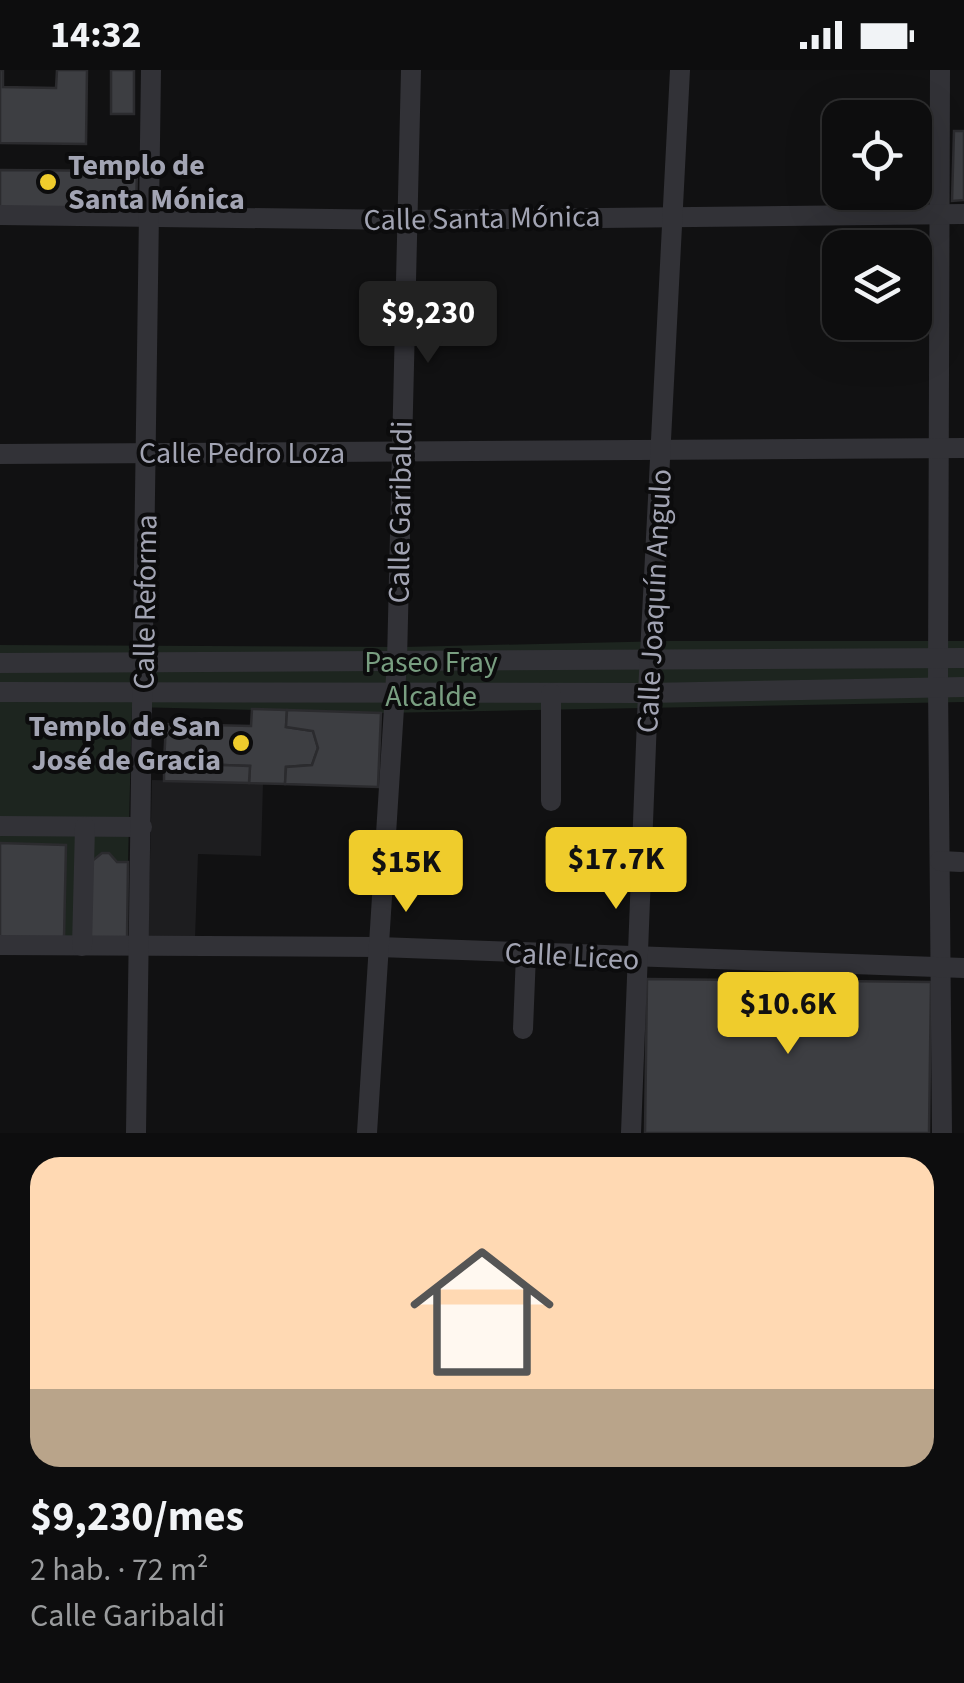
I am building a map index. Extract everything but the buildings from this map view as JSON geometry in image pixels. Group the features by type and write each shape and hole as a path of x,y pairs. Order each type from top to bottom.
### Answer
{"street":[{"name":"Calle Reforma","path":"136,1133 151,70"},
{"name":"Calle Garibaldi","path":"367,1133 396,692 411,70"},
{"name":"Calle Joaquín Angulo","path":"632,1133 648,693 680,70"},
{"path":"940,70 938,686 950,862 941,968 942,1133"},
{"name":"Calle Santa Mónica","path":"0,215 407,220 964,214"},
{"name":"Calle Pedro Loza","path":"0,454 964,448"},
{"path":"0,663 964,658"},
{"path":"0,692 648,693 964,686"},
{"path":"551,693 551,801"},
{"path":"0,826 142,828"},
{"path":"82,946 86,827"},
{"name":"Calle Liceo","path":"0,944 379,948 640,960 964,968"},
{"path":"523,1029 526,954"}],"shaded area":[{"path":"152,780 263,783 261,856 198,854 195,939 148,938"}],"green space":[{"name":"Paseo Fray Alcalde","path":"670,641 964,641 964,702 381,713 132,707 128,862 117,862 109,853 92,861 89,939 64,939 65,845 0,843 0,645 404,647"}],"place":[{"name":"Templo de Santa Mónica","path":"48,182"},
{"name":"Templo de San José de Gracia","path":"241,743"}]}
